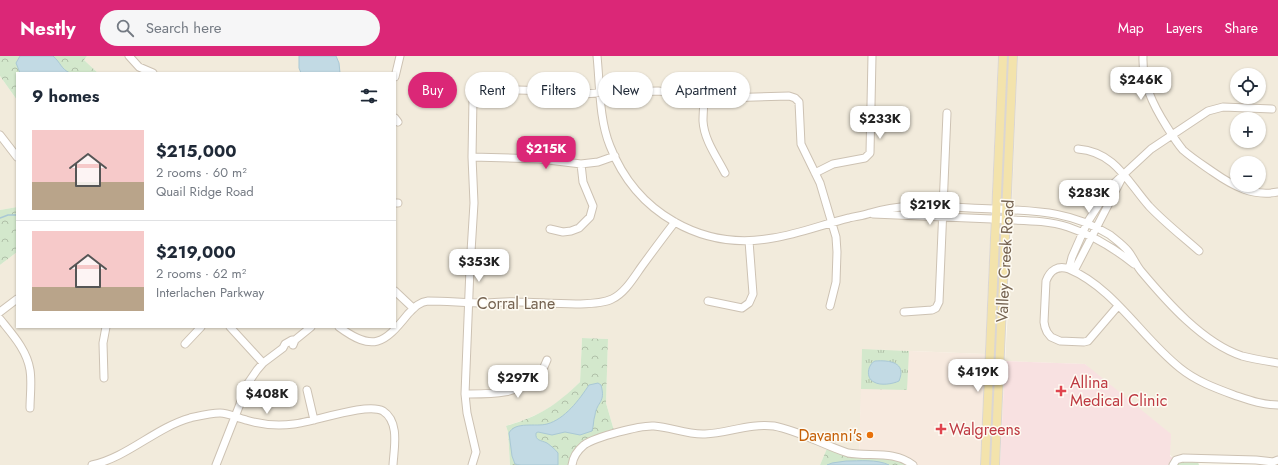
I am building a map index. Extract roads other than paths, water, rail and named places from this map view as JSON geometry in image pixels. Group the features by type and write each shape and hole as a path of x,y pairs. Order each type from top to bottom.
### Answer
{"main road":[{"name":"Valley Creek Road","path":"985,465 1003,56"},
{"name":"Valley Creek Road","path":"995,465 1014,56"}],"street":[{"path":"129,56 139,67 150,72"},
{"path":"396,73 400,56"},
{"path":"597,56 599,72"},
{"path":"815,173 833,164 865,158 870,153 872,56"},
{"path":"1144,56 1144,70 1148,91 1156,111 1184,150 1190,156 1234,186 1252,192 1278,192"},
{"path":"472,465 476,452 467,412 465,394 468,303 474,203 472,157 473,98 477,90 482,88 583,94 598,93"},
{"path":"750,97 789,96 799,102 799,129 801,144 823,192 836,237 836,282 830,306"},
{"path":"603,108 607,134 615,156 629,180 639,194 661,214 690,230 710,237 749,241 774,238 894,207 943,206 1053,213 1087,223 1120,242 1154,286 1187,319 1208,337 1241,355 1278,363"},
{"path":"704,108 703,122 708,141 725,173"},
{"path":"1072,270 1072,257 1087,223 1110,187 1142,156 1201,115 1215,108 1272,109"},
{"path":"904,312 932,310 938,305 947,113"},
{"path":"0,135 16,156"},
{"path":"1078,149 1098,152 1106,157 1124,174 1157,214 1200,251"},
{"path":"472,157 540,159 581,164 598,162 615,156"},
{"path":"550,229 564,232 571,231 579,228 590,217 592,206 583,182 581,164"},
{"path":"1072,270 1092,237 1124,174"},
{"path":"869,214 1006,220 1053,224 1068,227 1092,237 1111,247 1139,268"},
{"name":"Corral Lane","path":"340,328 361,341 379,342 394,331 413,308 422,302 427,301 468,303 512,301 592,304 611,300 624,290 675,222"},
{"path":"708,301 742,308 749,303 753,294 749,241"},
{"path":"1118,306 1088,341 1060,341 1051,337 1045,328 1046,281 1050,272 1064,267 1072,270 1101,289 1118,306 1159,348 1187,373 1220,390 1261,404 1278,405"},
{"path":"396,292 413,308"},
{"path":"0,312 16,300"},
{"path":"0,319 20,345 28,362 31,377 30,408"},
{"path":"104,378 102,342 106,328"},
{"path":"186,344 200,328"},
{"path":"231,328 263,363"},
{"path":"216,465 240,404 248,391 248,385 257,370 263,363 283,348 287,349 294,344 295,340 310,328"},
{"path":"465,394 499,394 512,391 527,384 539,375 547,360"},
{"path":"307,390 314,420"},
{"path":"92,465 114,458 184,420 208,414 220,413 260,424 273,425 295,424 366,408 383,411 392,421 394,427 393,465"},
{"path":"572,465 576,454 588,443 638,427 657,427 690,434 704,434 748,427 765,426 784,428 848,453 859,455 890,455 913,465"},
{"path":"220,465 222,452"},
{"path":"1173,465 1176,460 1183,458 1256,460 1273,462 1278,460"}],"water":[{"path":"20,56 53,56 68,72 20,72 16,63"},
{"path":"299,56 336,56 339,63 340,72 301,72"},
{"path":"875,361 891,362 899,366 901,375 899,381 890,384 883,384 871,380 868,371"},
{"path":"598,383 601,385 602,399 596,410 592,431 580,435 565,432 552,435 538,432 536,433 537,439 547,443 558,453 558,465 515,464 512,456 509,433 512,429 526,425 542,425 554,422 571,408 589,385"},
{"path":"846,461 874,461 889,465 827,465"}],"waterway":[{"path":"0,218 8,215 16,215"}],"place":[{"name":"Allina Medical Clinic","path":"1061,391"},
{"name":"Walgreens","path":"941,429"},
{"name":"Davanni's","path":"870,435"}]}
